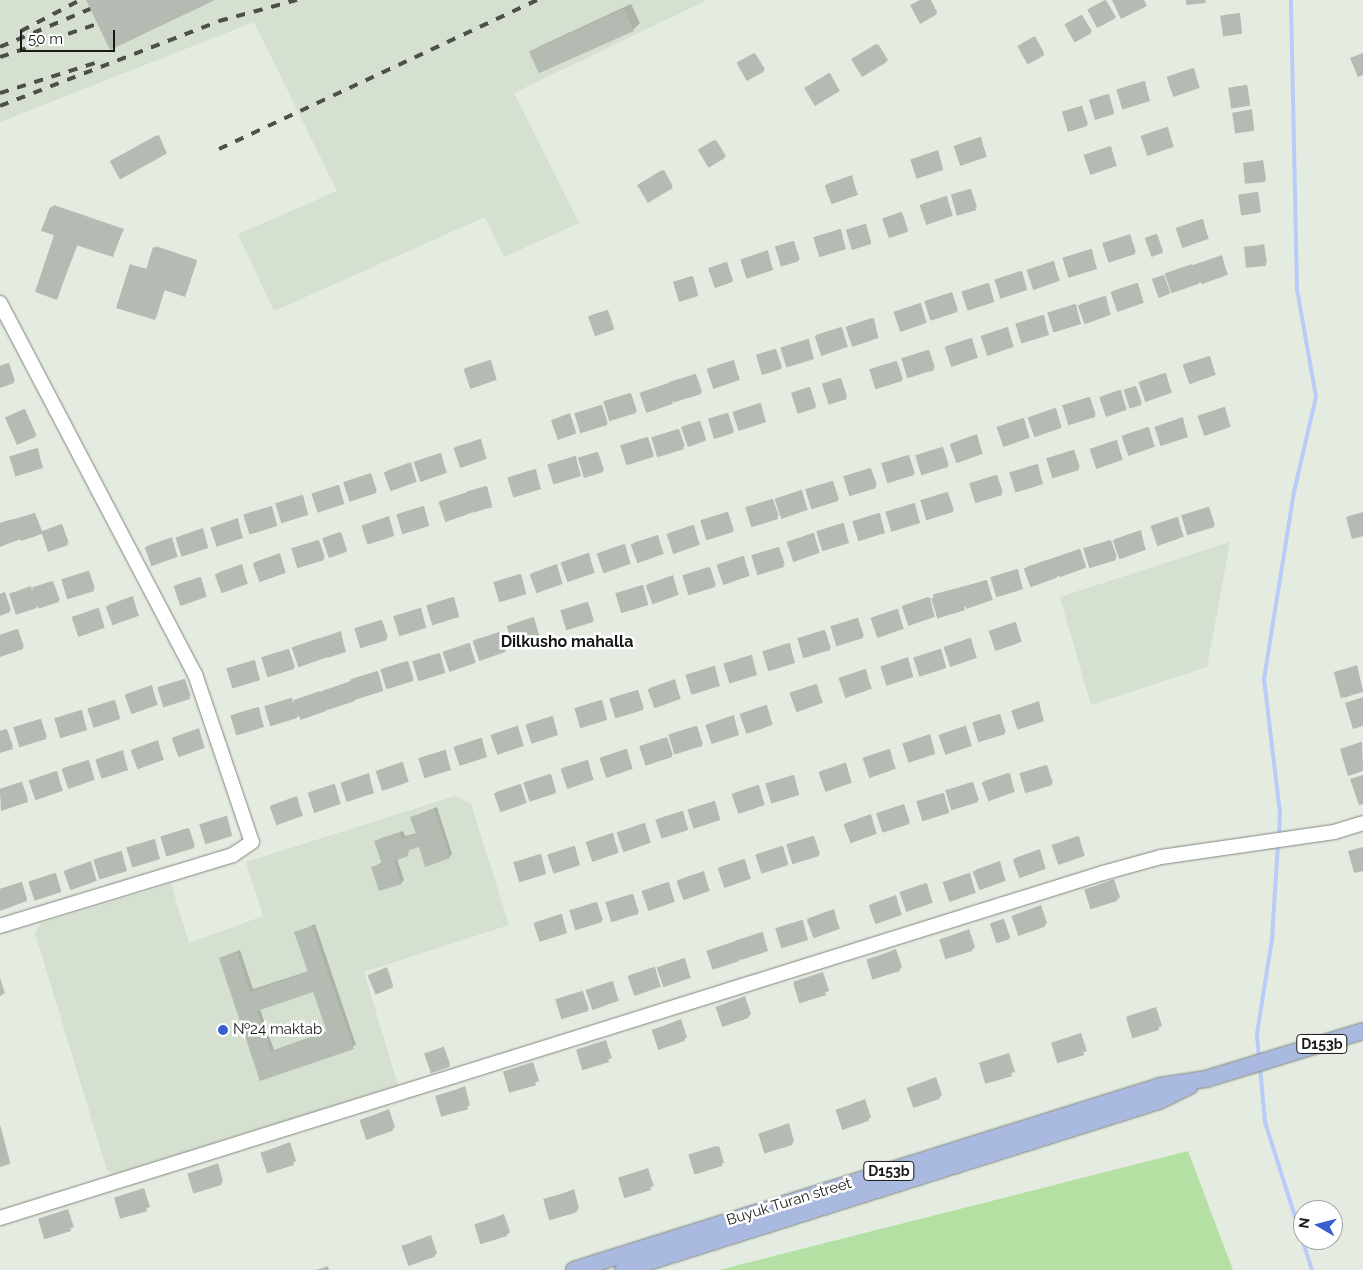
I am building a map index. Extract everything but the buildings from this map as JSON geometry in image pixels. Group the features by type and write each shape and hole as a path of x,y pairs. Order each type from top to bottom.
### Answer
{"main road":[{"name":"Buyuk Turan street","path":"574,1270 1160,1086 1206,1079 1363,1031"},
{"name":"Buyuk Turan street","path":"623,1270 1159,1101 1206,1079"}],"street":[{"path":"0,303 195,674 252,842 233,855 0,926"},
{"path":"0,1218 1103,873 1161,857 1310,834 1363,823"}],"shaded area":[{"path":"0,0 707,0 514,93 579,223 504,257 485,217 274,311 238,234 337,191 254,22 0,122"},
{"path":"1230,542 1207,667 1091,705 1060,597"},
{"name":"№24 maktab","path":"455,796 471,804 509,925 364,972 398,1085 113,1174 107,1170 35,933 41,923 171,884 189,943 263,916 246,862"}],"green space":[{"path":"1188,1151 1233,1270 719,1270"}],"waterway":[{"path":"1279,837 1280,813 1264,679 1294,492 1316,397 1297,289 1291,0"},
{"path":"1259,1058 1257,1034 1272,939 1278,844"},
{"path":"1260,1067 1265,1122 1312,1270"}],"railway":[{"path":"21,31 80,0"},
{"path":"0,106 219,21 297,0"},
{"path":"219,149 537,0"},
{"path":"0,47 90,9"},
{"path":"0,57 97,24"},
{"path":"0,93 95,63"}],"place":[{"name":"№24 maktab","path":"223,1030"}],"district":[{"name":"Dilkusho mahalla","path":"567,642"}]}
